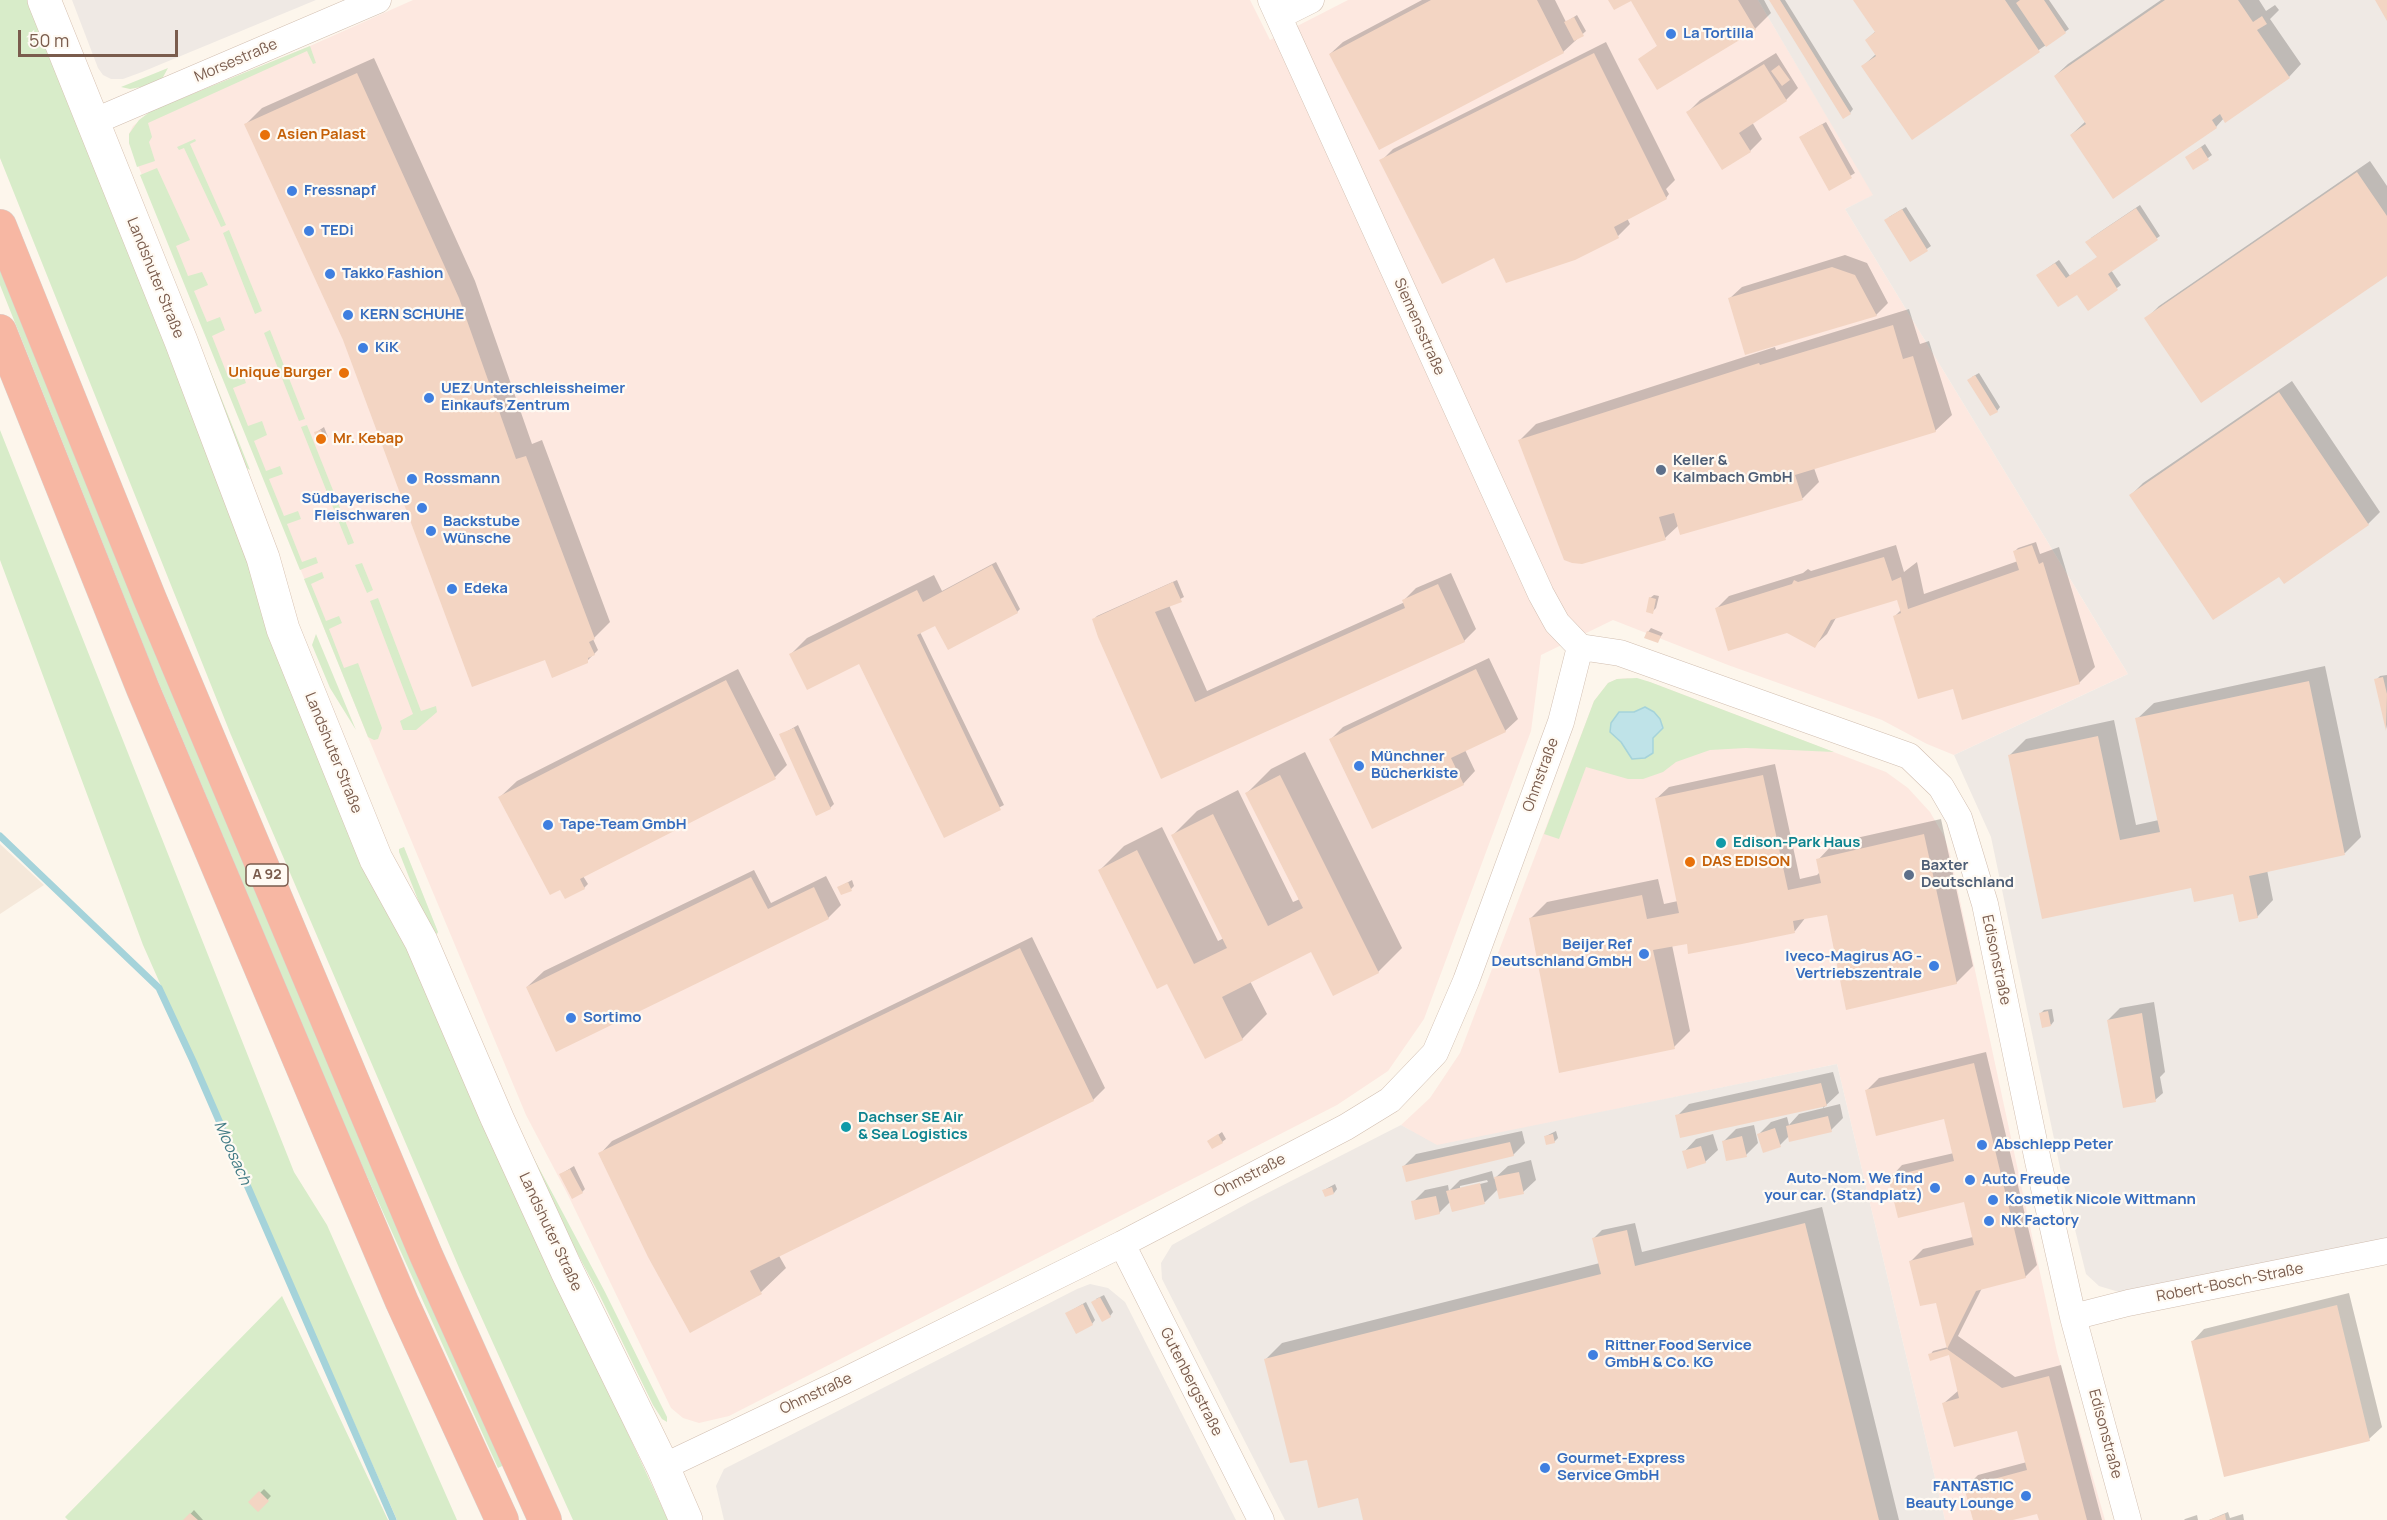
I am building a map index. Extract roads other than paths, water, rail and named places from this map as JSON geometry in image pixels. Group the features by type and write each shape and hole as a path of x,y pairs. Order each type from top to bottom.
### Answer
{"highway":[{"name":"A 92","path":"0,226 150,599 426,1255 545,1520"},
{"name":"A 92","path":"0,331 143,689 402,1302 502,1520"}],"main road":[{"name":"Landshuter Straße","path":"44,0 181,341 263,558 283,629 376,859 421,941 497,1118 686,1520"}],"street":[{"name":"Morsestraße","path":"93,122 378,0"},
{"path":"1275,8 1311,0"},
{"name":"Siemensstraße","path":"1275,8 1537,584 1557,623 1580,647"},
{"name":"Ohmstraße","path":"663,1467 1122,1244 1346,1127 1390,1100 1435,1053 1466,981 1561,722 1580,647"},
{"name":"Edisonstraße","path":"1580,647 1620,653 1909,756 1941,787 1959,818 1984,904 2073,1317 2128,1520"},
{"name":"Gutenbergstraße","path":"1122,1244 1261,1520"},
{"name":"Robert-Bosch-Straße","path":"2073,1317 2387,1251"}],"water":[{"path":"1645,707 1660,719 1663,728 1653,738 1653,753 1645,758 1632,759 1621,742 1610,732 1611,723 1619,712 1634,712"}],"waterway":[{"name":"Moosach","path":"0,836 159,988 393,1520"}],"place":[{"name":"La Tortilla","path":"1671,34"},
{"name":"Asien Palast","path":"265,135"},
{"name":"Fressnapf","path":"292,191"},
{"name":"TEDi","path":"309,231"},
{"name":"Takko Fashion","path":"330,274"},
{"name":"KERN SCHUHE","path":"348,315"},
{"name":"KiK","path":"363,348"},
{"name":"Unique Burger","path":"344,373"},
{"name":"UEZ Unterschleissheimer Einkaufs Zentrum","path":"429,398"},
{"name":"Mr. Kebap","path":"321,439"},
{"name":"Keller & Kalmbach GmbH","path":"1661,470"},
{"name":"Rossmann","path":"412,479"},
{"name":"Südbayerische Fleischwaren","path":"422,508"},
{"name":"Backstube Wünsche","path":"431,531"},
{"name":"Edeka","path":"452,589"},
{"name":"Münchner Bücherkiste","path":"1359,766"},
{"name":"Tape-Team GmbH","path":"548,825"},
{"name":"Edison-Park Haus","path":"1721,843"},
{"name":"DAS EDISON","path":"1690,862"},
{"name":"Baxter Deutschland","path":"1909,875"},
{"name":"Beijer Ref Deutschland GmbH","path":"1644,954"},
{"name":"Iveco-Magirus AG - Vertriebszentrale","path":"1934,966"},
{"name":"Sortimo","path":"571,1018"},
{"name":"Dachser SE Air & Sea Logistics","path":"846,1127"},
{"name":"Abschlepp Peter","path":"1982,1145"},
{"name":"Auto Freude","path":"1970,1180"},
{"name":"Auto-Nom. We find your car. (Standplatz)","path":"1935,1188"},
{"name":"Kosmetik Nicole Wittmann","path":"1993,1200"},
{"name":"NK Factory","path":"1989,1221"},
{"name":"Rittner Food Service GmbH & Co. KG","path":"1593,1355"},
{"name":"Gourmet-Express Service GmbH","path":"1545,1468"},
{"name":"FANTASTIC Beauty Lounge","path":"2026,1496"}]}
